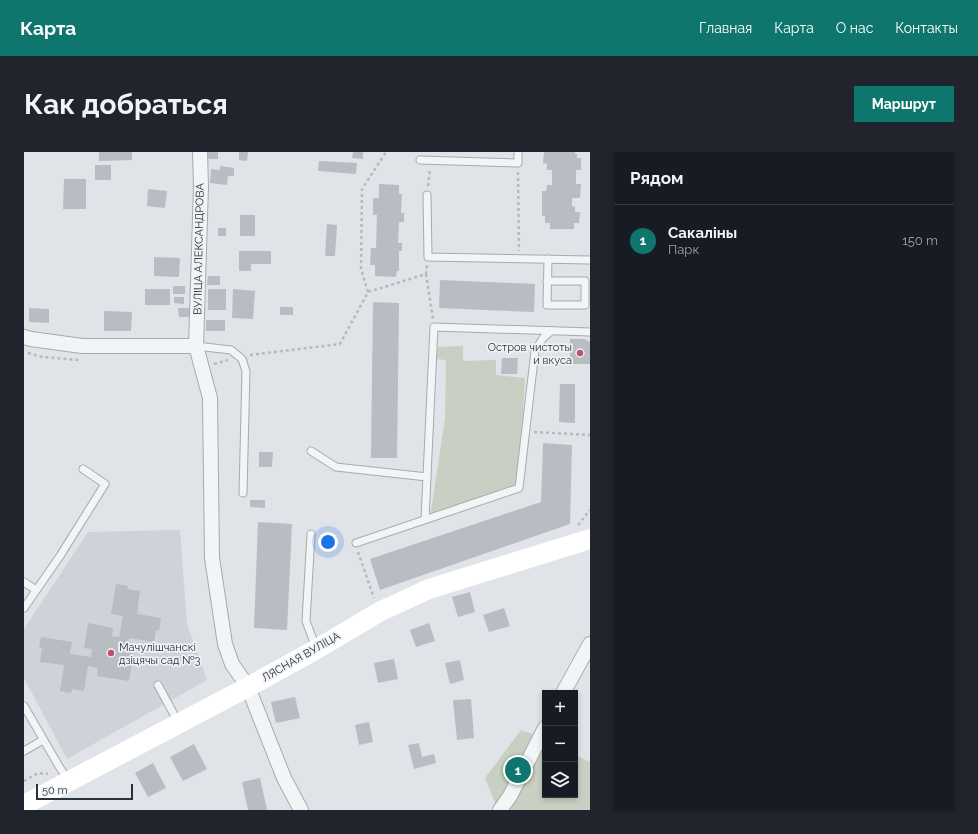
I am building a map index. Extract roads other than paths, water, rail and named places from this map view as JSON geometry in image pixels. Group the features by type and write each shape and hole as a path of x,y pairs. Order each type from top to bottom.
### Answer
{"main road":[{"name":"ЛЯСНАЯ ВУЛІЦА","path":"24,805 64,774 179,723 317,649 379,612 429,589 590,539"}],"street":[{"name":"ВУЛІЦА АЛЕКСАНДРОВА","path":"200,152 201,186 196,346 210,398 212,558 225,644 232,664 248,687 284,778 301,810"},
{"path":"24,337 82,346 196,346"},
{"path":"565,690 590,644"},
{"path":"500,810 510,796 542,734"}],"lane":[{"path":"420,160 518,163 518,152"},
{"path":"427,195 428,257 548,258 590,260"},
{"path":"547,280 584,281 585,305 547,305 547,280 548,258"},
{"path":"425,520 434,327 590,332"},
{"path":"356,543 519,488 535,351 551,331"},
{"path":"196,346 231,350 242,359 246,371 243,493"},
{"path":"311,452 336,467 427,477"},
{"path":"24,608 60,556 105,484 83,469"},
{"path":"311,534 306,621 317,649"},
{"path":"24,582 36,590"},
{"path":"158,685 179,723"},
{"path":"24,706 64,774"},
{"path":"24,751 43,740"}],"place":[{"name":"Остров чистоты и вкуса","path":"580,353"},
{"name":"Мачулішчанскі дзіцячы сад №3","path":"111,653"},
{"name":"Сакаліны","path":"518,770"}]}
